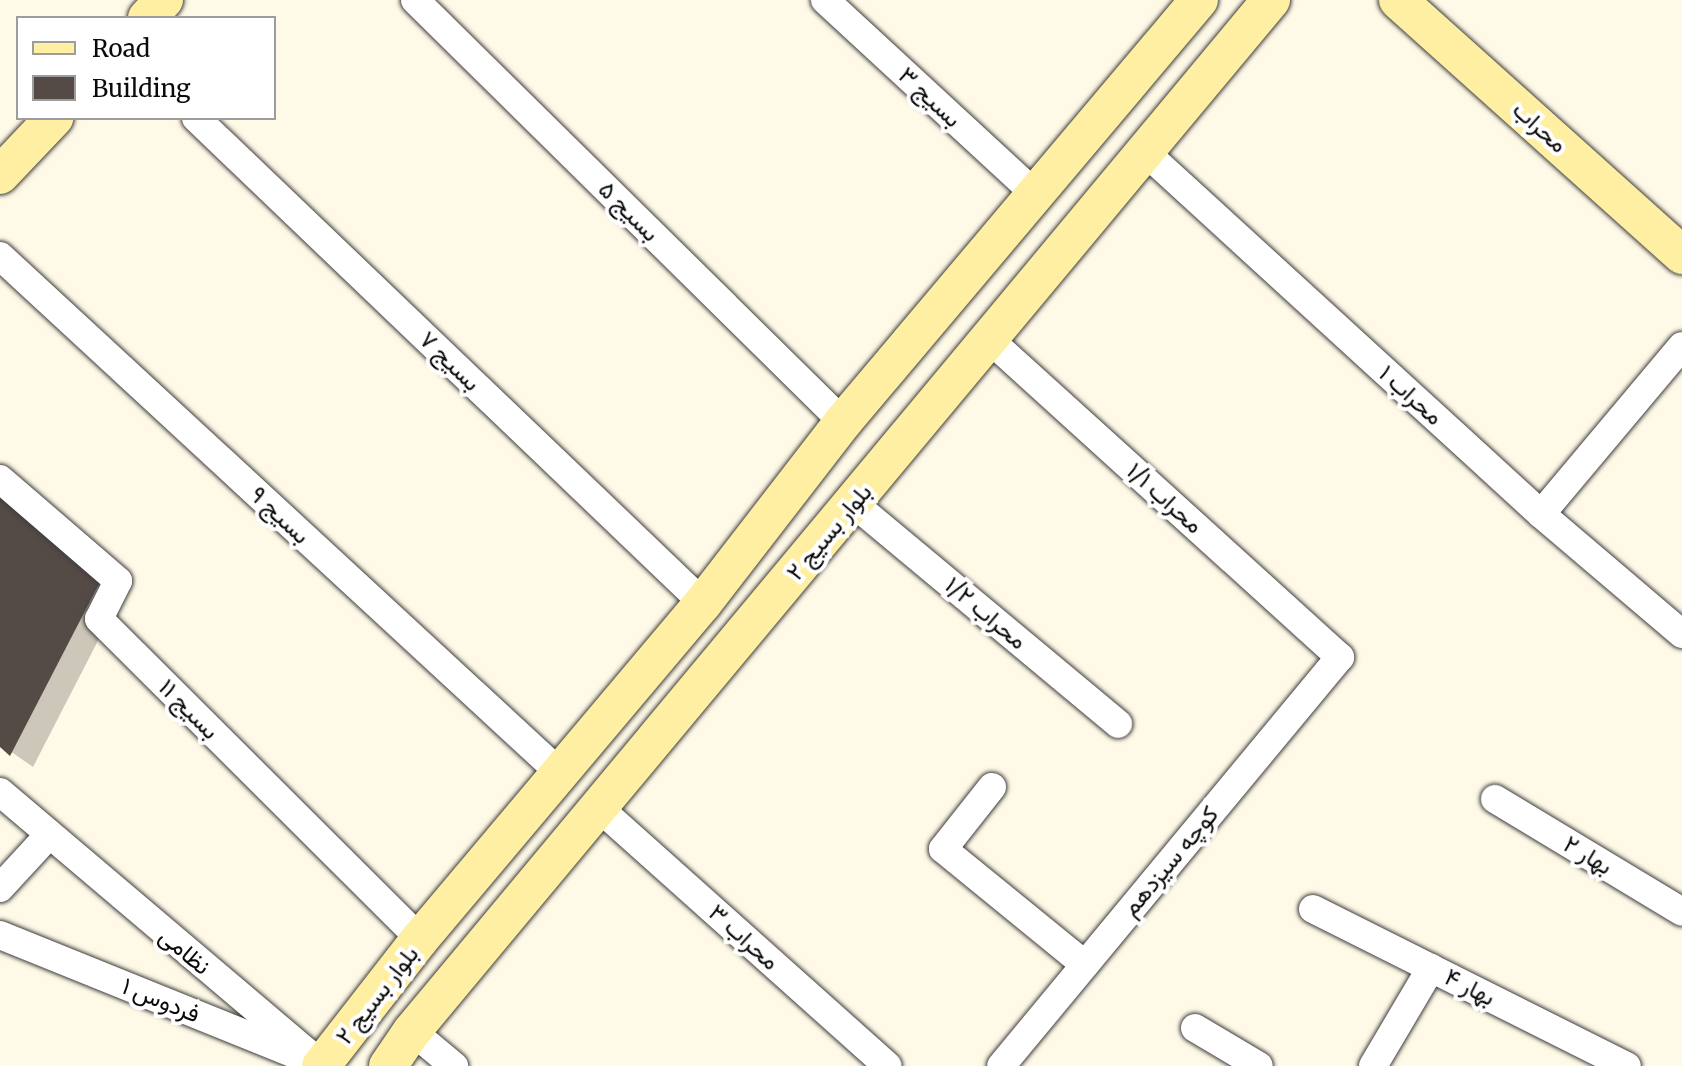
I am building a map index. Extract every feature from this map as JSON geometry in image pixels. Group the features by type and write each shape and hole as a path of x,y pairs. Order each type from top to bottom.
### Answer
{"main road":[{"path":"149,16 164,0"},
{"name":"بلوار بسیج ۲","path":"322,1066 420,939 703,603 843,422 1199,0"},
{"name":"بلوار بسیج ۲","path":"388,1066 412,1031 1271,0"},
{"name":"محراب","path":"1398,0 1682,255"},
{"path":"0,174 52,120"}],"street":[{"name":"۵ بسیج","path":"415,0 843,422"},
{"name":"۳ بسیج","path":"825,0 1035,194"},
{"name":"۷ بسیج","path":"198,120 703,603"},
{"name":"محراب ۱","path":"1144,151 1541,514 1682,634"},
{"name":"۹ بسیج","path":"0,256 561,774"},
{"name":"محراب ۱/۱","path":"989,339 1340,657"},
{"path":"1541,514 1682,346"},
{"name":"۱۱ بسیج","path":"0,479 118,581 99,619 420,939"},
{"name":"محراب ۱/۲","path":"853,503 1118,724"},
{"name":"کوچه سیزدهم","path":"1001,1066 1340,657"},
{"path":"992,787 943,849 1085,965"},
{"name":"نظامی","path":"0,792 48,836 322,1066"},
{"name":"بهار ۲","path":"1495,799 1682,912"},
{"name":"محراب ۳","path":"599,808 888,1066"},
{"path":"0,888 48,836"},
{"name":"بهار ۴","path":"1313,909 1627,1066"},
{"name":"فردوس ۱","path":"0,935 322,1066"},
{"path":"1373,1066 1431,968"},
{"path":"1195,1028 1259,1066"},
{"path":"412,1031 454,1066"}],"building":[{"path":"0,495 100,582 10,756 0,747"}]}
